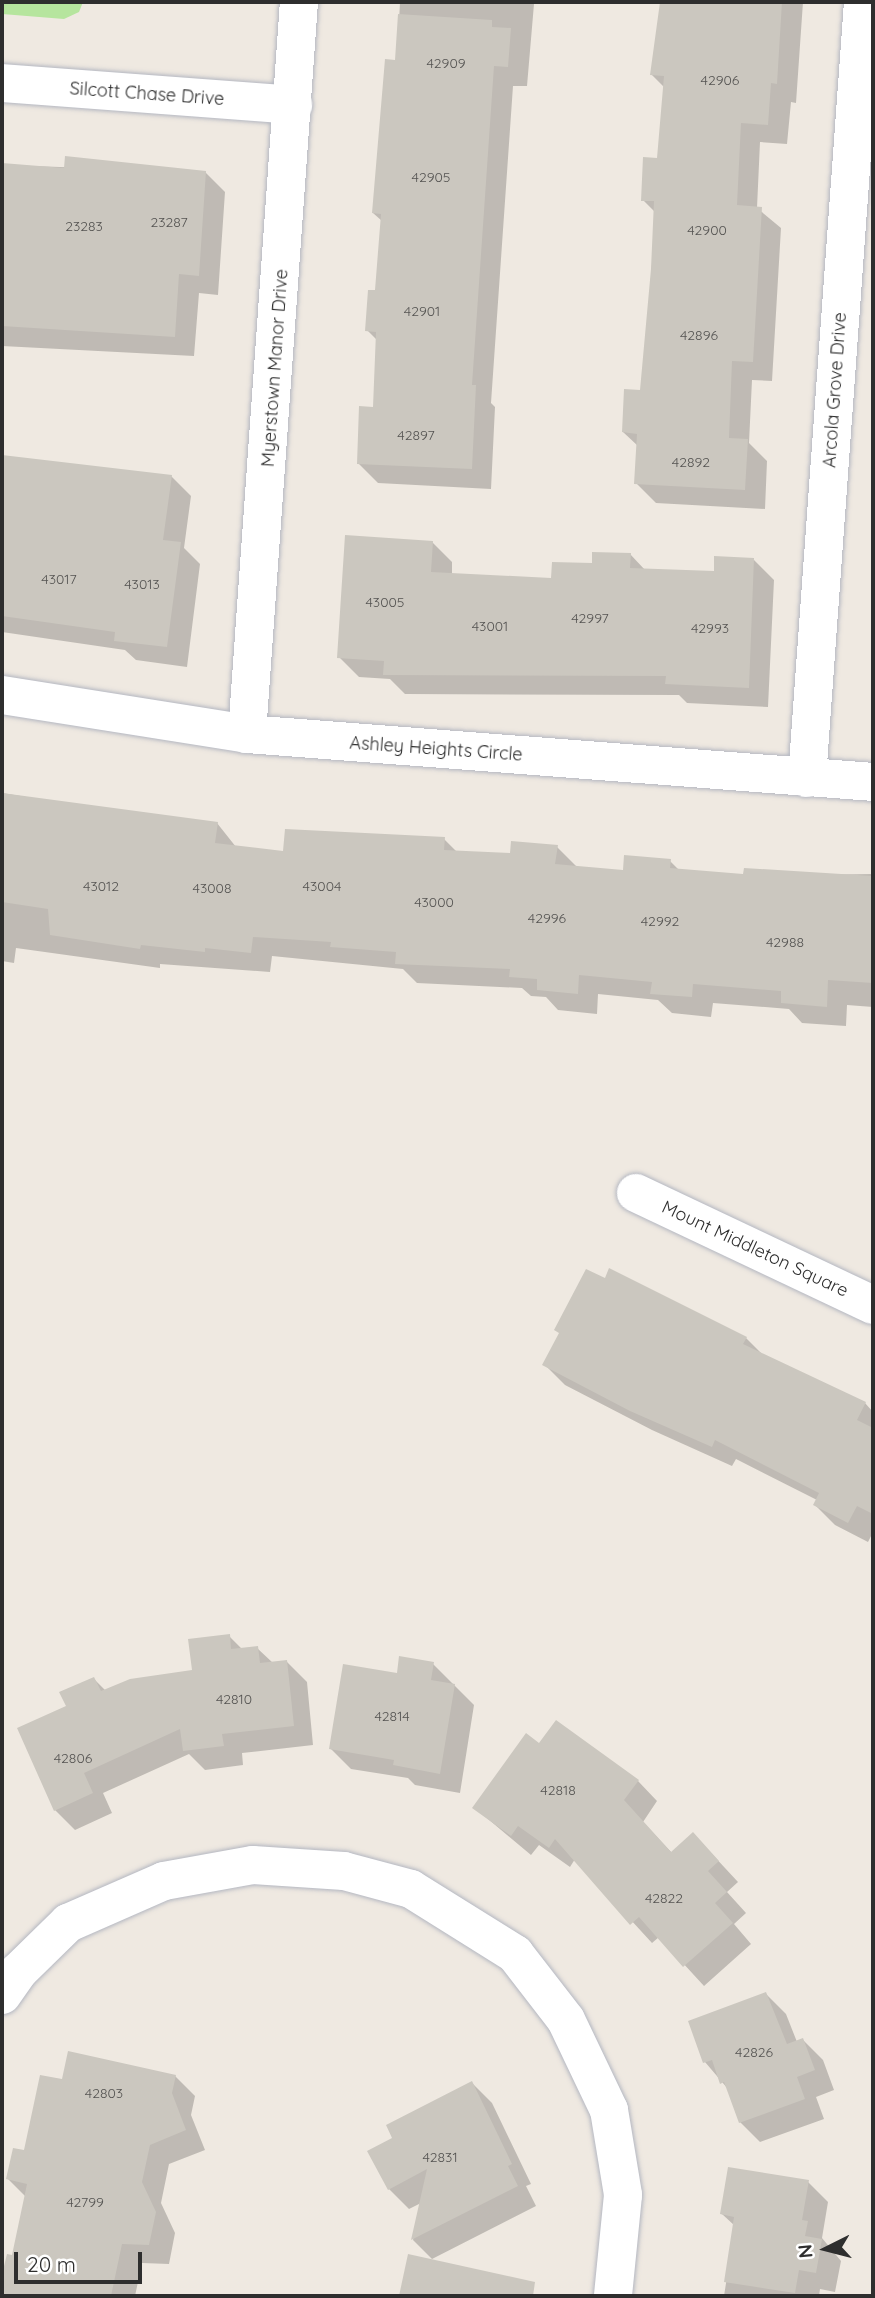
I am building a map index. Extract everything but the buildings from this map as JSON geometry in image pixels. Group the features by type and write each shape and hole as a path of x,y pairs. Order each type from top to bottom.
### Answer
{"street":[{"name":"Myerstown Manor Drive","path":"247,734 299,2"},
{"name":"Arcola Grove Drive","path":"807,778 863,2"},
{"name":"Silcott Chase Drive","path":"2,83 293,105"},
{"name":"Ashley Heights Circle","path":"2,695 247,734 873,782"},
{"name":"Mount Middleton Square","path":"636,1193 873,1305"},
{"path":"2,1995 19,1971 68,1923 164,1881 253,1866 344,1871 411,1889 515,1954 566,2020 609,2110 622,2195 613,2296"}],"green space":[{"path":"2,2 83,2 79,12 64,19 2,14"}]}
